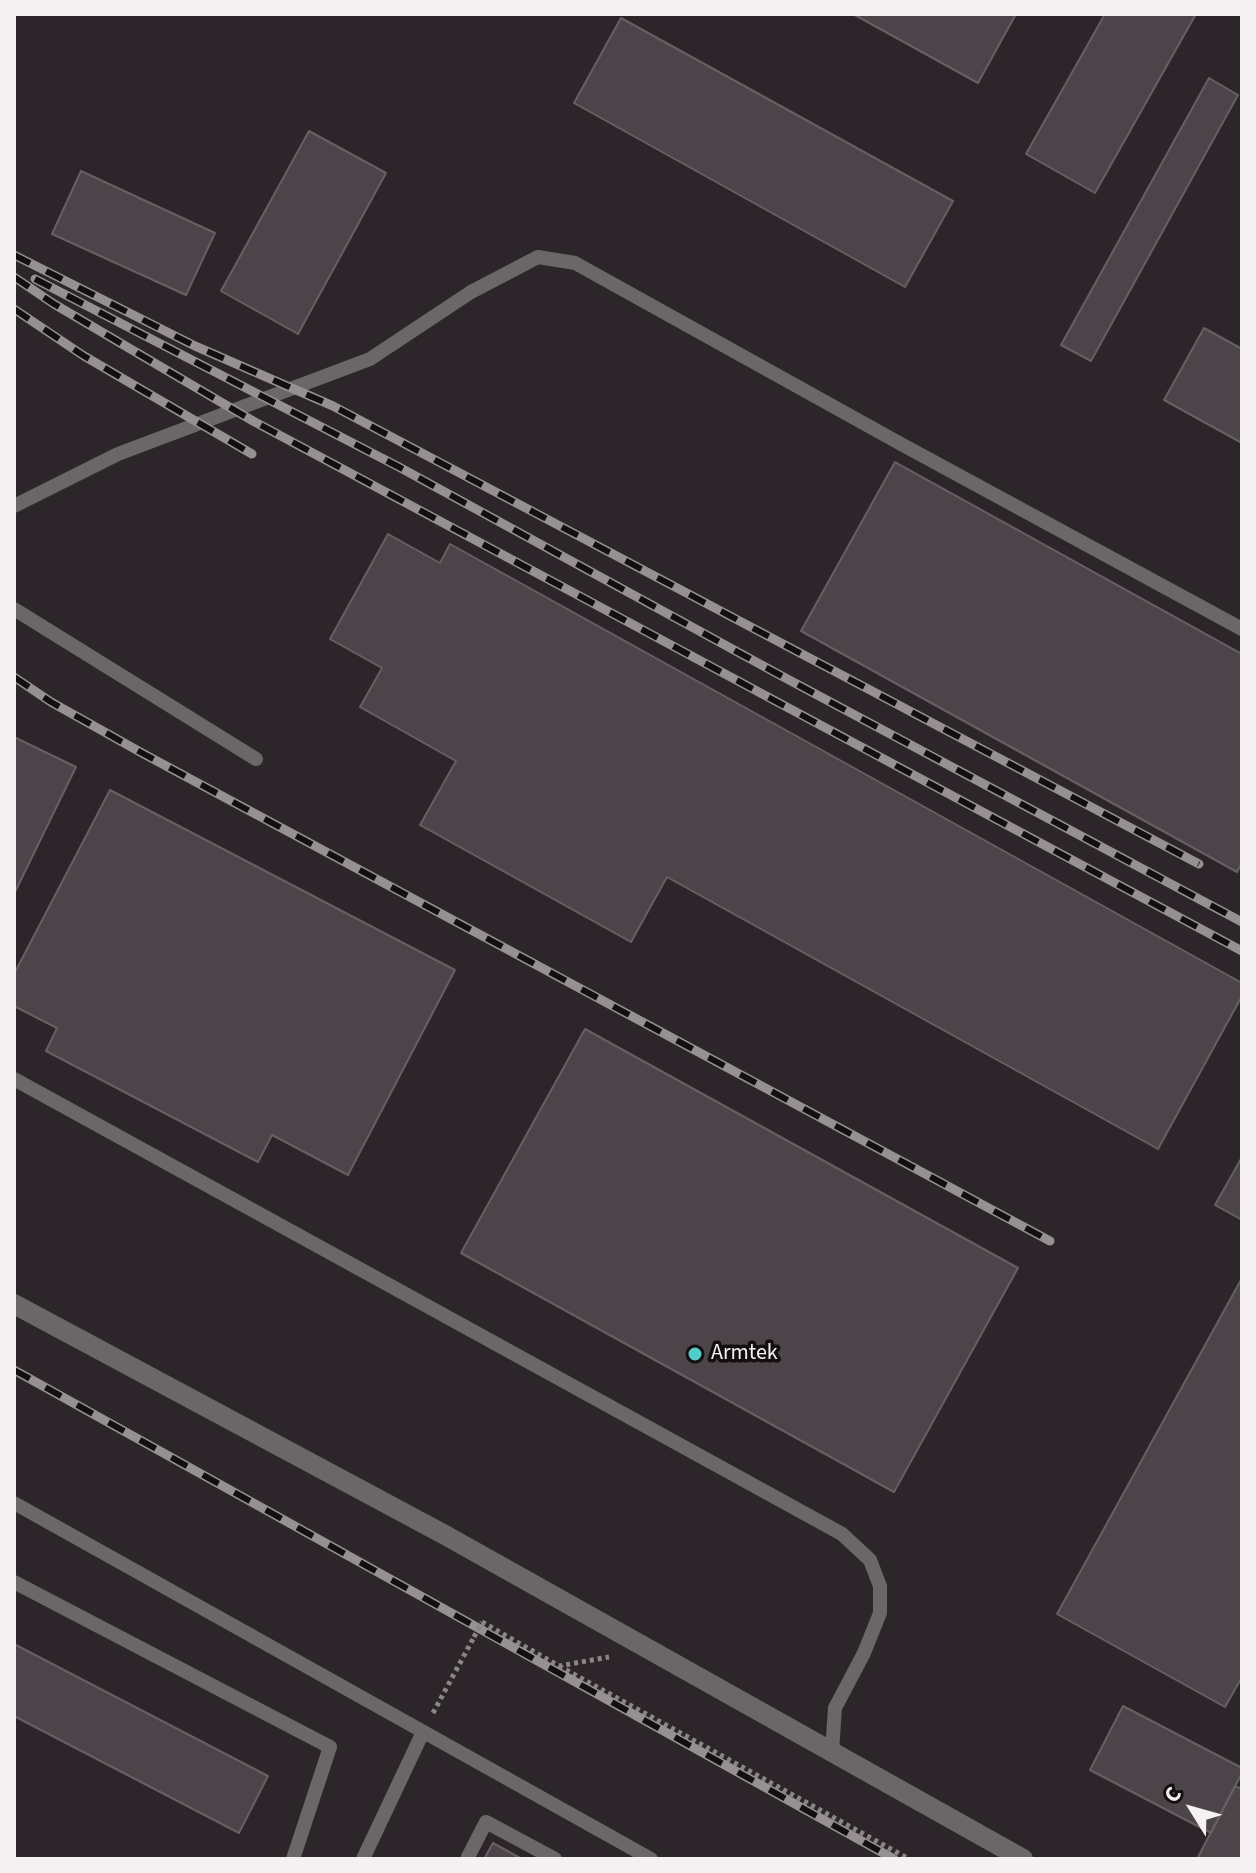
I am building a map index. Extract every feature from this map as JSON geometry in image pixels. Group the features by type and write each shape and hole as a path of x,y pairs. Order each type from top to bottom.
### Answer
{"street":[{"path":"14,1304 431,1528 1023,1859"}],"lane":[{"path":"14,506 118,454 370,359 471,292 538,257 575,263 1242,629"},
{"path":"14,609 256,759"},
{"path":"14,1079 842,1534 870,1560 880,1586 880,1613 864,1653 835,1708 832,1752"},
{"path":"14,1503 651,1859"},
{"path":"14,1582 330,1747 293,1859"},
{"path":"363,1859 423,1732"},
{"path":"467,1859 486,1822 555,1859"}],"path":[{"path":"423,1732 482,1622 909,1859"},
{"path":"559,1666 648,1649"}],"building":[{"path":"853,14 1016,14 978,83"},
{"path":"1105,14 1196,14 1095,193 1026,154"},
{"path":"621,18 953,201 905,287 574,103"},
{"path":"1209,78 1238,95 1091,361 1061,345"},
{"path":"309,131 386,173 298,334 221,291"},
{"path":"81,171 215,233 186,295 52,234"},
{"path":"1204,328 1242,349 1242,443 1164,400"},
{"path":"895,462 1242,654 1242,863 1237,872 801,631"},
{"path":"388,534 440,563 450,544 1242,983 1242,996 1158,1149 667,877 631,942 420,825 456,761 360,707 382,668 330,639"},
{"path":"14,737 76,767 14,894"},
{"path":"110,790 455,970 348,1175 272,1135 258,1162 46,1051 57,1028 14,1006 14,974"},
{"path":"585,1029 1018,1268 894,1492 461,1253"},
{"path":"1242,1157 1242,1220 1215,1205"},
{"path":"1242,1278 1242,1677 1225,1707 1057,1614"},
{"path":"14,1644 268,1776 239,1833 14,1716"},
{"path":"1123,1706 1242,1768 1211,1833 1090,1770"},
{"path":"1235,1786 1242,1789 1242,1859 1197,1859"},
{"path":"493,1843 522,1859 484,1859"}],"railway":[{"path":"14,255 195,346 333,406 1199,864"},
{"path":"14,277 54,304 253,421 1242,951"},
{"path":"35,279 399,467 1242,922"},
{"path":"14,309 84,356 252,454"},
{"path":"14,677 51,702 142,753 1050,1241"},
{"path":"14,1370 894,1859"}],"place":[{"name":"Armtek","path":"695,1354"}]}
